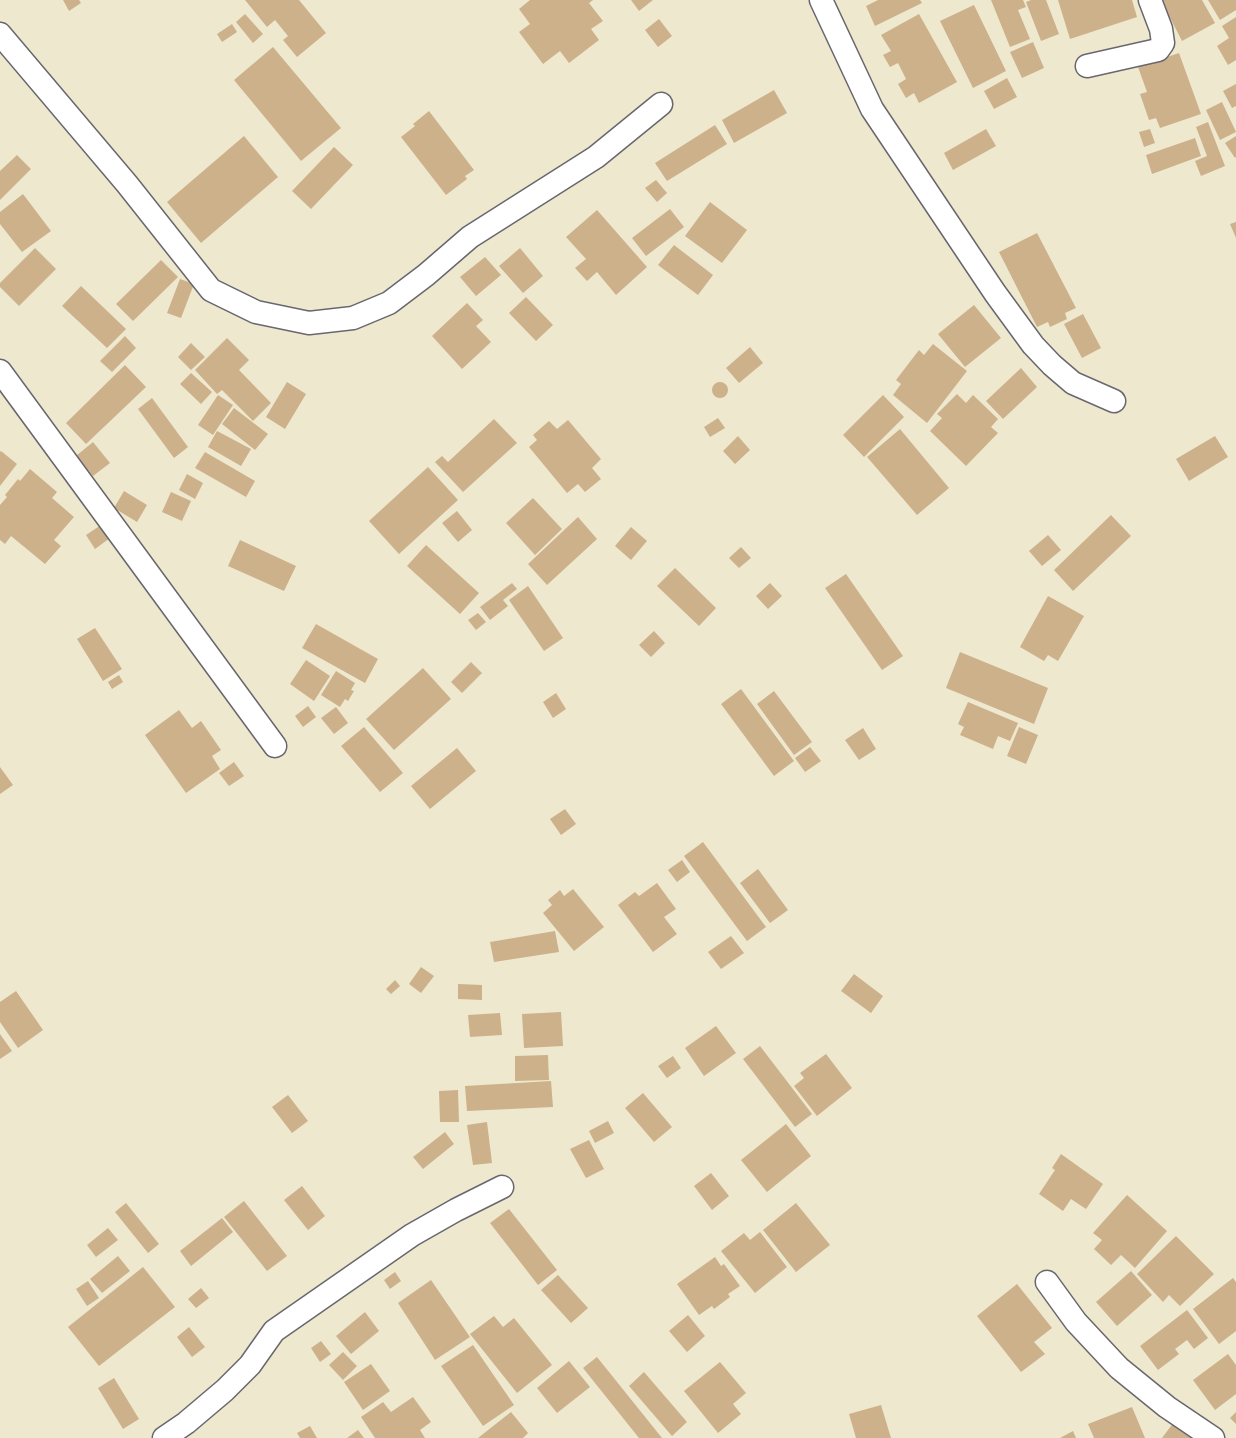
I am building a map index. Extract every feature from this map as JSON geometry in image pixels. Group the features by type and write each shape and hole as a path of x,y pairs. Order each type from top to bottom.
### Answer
{"street":[{"path":"825,0 872,109 995,293 1033,345 1052,366 1073,383 1114,400"},
{"path":"1088,66 1158,50 1164,43 1150,0"},
{"path":"0,34 127,184 211,290 256,312 309,323 353,318 389,302 426,275 470,237 596,157 661,104"},
{"path":"0,371 275,746"},
{"path":"164,1438 186,1423 225,1390 250,1365 274,1331 412,1235 502,1187"},
{"path":"1047,1282 1076,1322 1119,1368 1167,1407 1213,1438"}],"building":[{"path":"63,0 79,0 81,3 69,11"},
{"path":"245,0 299,0 326,33 297,57 283,40 288,36 275,20 267,27"},
{"path":"530,0 593,0 589,3 603,21 591,29 599,40 569,63 560,51 543,64 519,32 530,24 519,9"},
{"path":"631,0 653,0 639,11"},
{"path":"878,0 920,0 922,3 875,26 866,6"},
{"path":"991,0 1023,0 1026,7 1018,10 1030,39 1010,47"},
{"path":"1046,0 1059,34 1041,41 1026,2"},
{"path":"1058,0 1132,0 1137,17 1070,39"},
{"path":"1161,0 1202,0 1215,23 1182,41"},
{"path":"1208,0 1236,0 1236,10 1220,20"},
{"path":"974,5 1006,71 973,88 940,21"},
{"path":"245,14 263,34 253,43 236,22"},
{"path":"919,14 957,82 919,103 914,93 906,98 898,84 906,79 898,63 890,67 883,55 891,51 881,35"},
{"path":"1236,17 1236,60 1228,65 1217,46 1229,38 1222,26"},
{"path":"659,19 672,36 658,47 645,30"},
{"path":"232,24 237,32 222,42 217,34"},
{"path":"1033,42 1044,68 1022,78 1010,52"},
{"path":"273,47 341,128 301,161 234,80"},
{"path":"1179,53 1201,114 1160,128 1156,118 1149,120 1140,94 1147,92 1138,67"},
{"path":"1007,78 1017,97 994,109 984,91"},
{"path":"1236,84 1236,106 1232,108 1223,91"},
{"path":"774,90 787,113 734,143 722,120"},
{"path":"1222,102 1236,132 1220,140 1206,110"},
{"path":"429,111 474,170 465,176 467,179 446,195 401,137"},
{"path":"1208,122 1225,166 1201,176 1195,161 1207,156 1196,127"},
{"path":"715,125 727,144 667,181 655,163"},
{"path":"986,129 996,146 953,170 944,153"},
{"path":"1150,129 1155,143 1144,147 1139,132"},
{"path":"244,136 278,177 201,243 167,202"},
{"path":"1236,136 1236,157 1235,158 1225,143"},
{"path":"1195,138 1201,156 1152,174 1146,155"},
{"path":"334,147 353,165 311,209 292,191"},
{"path":"17,155 31,169 0,200 0,171"},
{"path":"656,180 667,193 657,202 645,188"},
{"path":"23,194 51,231 22,252 0,224 0,212"},
{"path":"710,202 747,230 722,263 685,236"},
{"path":"670,209 684,227 646,256 632,238"},
{"path":"597,210 647,267 616,295 597,272 587,281 575,268 586,259 566,237"},
{"path":"1236,222 1236,238 1230,224"},
{"path":"1037,233 1076,308 1065,313 1067,319 1050,327 1048,322 1037,327 999,252"},
{"path":"674,245 713,275 698,295 658,265"},
{"path":"35,248 56,269 19,306 0,287 0,283"},
{"path":"520,248 543,276 523,293 499,266"},
{"path":"485,257 501,275 476,296 460,277"},
{"path":"161,260 178,277 133,321 116,304"},
{"path":"180,279 194,284 181,318 167,313"},
{"path":"81,286 126,329 107,348 62,306"},
{"path":"526,297 553,325 536,341 509,313"},
{"path":"467,303 483,320 476,326 491,342 462,369 432,336"},
{"path":"974,305 1001,338 965,367 938,334"},
{"path":"1083,314 1101,348 1082,358 1064,324"},
{"path":"125,336 136,348 112,372 100,361"},
{"path":"227,338 249,360 239,370 271,403 253,421 222,390 217,394 195,370"},
{"path":"191,343 205,357 191,370 178,357"},
{"path":"933,344 967,371 927,423 893,395 901,384 896,380 919,350 924,355"},
{"path":"750,347 763,363 739,383 726,368"},
{"path":"125,365 146,387 86,444 66,423"},
{"path":"1021,368 1037,387 1003,419 986,401"},
{"path":"191,373 212,392 201,404 180,384"},
{"path":"287,382 306,394 285,429 266,417"},
{"path":"720,382 726,384 728,390 726,396 720,398 714,396 712,390 714,384"},
{"path":"957,394 966,403 973,395 998,419 991,427 998,433 966,466 930,431 942,418 937,414"},
{"path":"218,395 233,405 213,435 198,425"},
{"path":"883,395 904,417 864,457 843,435"},
{"path":"152,398 188,447 174,458 138,409"},
{"path":"234,408 268,434 255,450 222,424"},
{"path":"718,418 725,428 710,437 704,427"},
{"path":"494,419 517,443 463,492 435,462 442,456 448,462"},
{"path":"568,420 601,459 592,468 601,479 585,492 578,484 567,493 529,447 537,440 533,435 549,421 557,429"},
{"path":"900,429 949,488 917,515 867,457"},
{"path":"217,431 251,449 241,466 208,447"},
{"path":"738,436 750,450 735,464 723,451"},
{"path":"1215,436 1228,457 1189,481 1176,459"},
{"path":"93,442 110,463 93,476 76,456"},
{"path":"0,452 17,464 0,486"},
{"path":"205,452 255,481 246,497 195,468"},
{"path":"428,467 458,500 399,554 369,521"},
{"path":"30,469 57,492 52,498 74,517 54,540 61,546 45,564 11,536 5,544 0,540 0,505 7,497 5,495 18,479 20,481"},
{"path":"187,474 203,483 195,499 179,490"},
{"path":"124,491 147,505 137,522 114,508"},
{"path":"171,492 191,501 182,521 162,512"},
{"path":"533,498 562,529 535,555 506,523"},
{"path":"457,511 472,530 458,542 442,523"},
{"path":"1111,515 1131,536 1073,591 1054,570"},
{"path":"578,517 597,539 547,585 528,564"},
{"path":"101,525 110,538 95,549 86,535"},
{"path":"631,527 647,541 631,560 615,546"},
{"path":"1048,535 1061,550 1042,566 1029,551"},
{"path":"240,540 296,566 284,591 228,566"},
{"path":"426,545 479,593 460,614 407,566"},
{"path":"741,547 751,558 739,568 729,558"},
{"path":"675,568 716,608 699,626 657,586"},
{"path":"846,574 903,656 882,670 825,588"},
{"path":"512,583 517,589 503,600 508,606 490,620 480,607"},
{"path":"770,583 782,596 768,609 756,596"},
{"path":"528,586 563,638 544,651 509,600"},
{"path":"1048,596 1084,616 1058,661 1048,655 1044,661 1020,647"},
{"path":"478,613 486,622 476,630 468,620"},
{"path":"316,624 378,659 365,683 302,648"},
{"path":"95,628 122,669 103,681 77,639"},
{"path":"654,631 665,643 651,657 639,645"},
{"path":"960,652 1048,688 1034,724 946,688"},
{"path":"306,660 330,676 314,701 290,684"},
{"path":"471,662 482,673 462,693 451,682"},
{"path":"423,668 451,699 394,750 366,719"},
{"path":"336,671 355,683 351,690 354,691 348,701 345,699 340,707 321,695"},
{"path":"119,675 123,682 112,689 108,682"},
{"path":"741,689 794,761 774,776 721,704"},
{"path":"774,691 812,742 794,755 757,704"},
{"path":"556,693 566,709 553,718 543,702"},
{"path":"968,702 1018,723 1010,741 998,736 993,749 960,735 964,727 958,724"},
{"path":"308,706 316,717 303,727 295,716"},
{"path":"336,707 348,723 334,734 321,718"},
{"path":"179,710 192,728 201,721 221,750 212,756 220,769 186,793 145,735"},
{"path":"364,727 403,773 380,792 341,746"},
{"path":"1019,727 1038,735 1026,764 1007,756"},
{"path":"863,728 876,749 859,760 845,740"},
{"path":"810,747 821,761 805,772 795,758"},
{"path":"457,748 476,771 430,809 411,786"},
{"path":"234,762 244,776 229,786 219,773"},
{"path":"0,767 13,785 0,794"},
{"path":"565,809 576,824 561,835 550,819"},
{"path":"703,842 766,927 747,941 684,856"},
{"path":"682,860 690,872 677,882 668,870"},
{"path":"758,869 788,910 770,923 740,883"},
{"path":"657,883 676,909 664,917 677,934 653,952 618,905 635,892 639,896"},
{"path":"573,889 604,927 574,951 543,913 552,905 548,900 560,890 564,896"},
{"path":"555,931 559,952 494,962 490,942"},
{"path":"731,936 744,953 721,969 708,952"},
{"path":"421,967 434,976 421,993 409,984"},
{"path":"854,974 883,996 871,1013 841,991"},
{"path":"395,980 400,986 391,994 386,989"},
{"path":"458,984 482,985 482,1000 458,999"},
{"path":"16,991 43,1030 18,1048 0,1022 0,1002"},
{"path":"561,1012 563,1046 524,1048 522,1014"},
{"path":"500,1013 502,1035 470,1037 468,1015"},
{"path":"716,1026 736,1053 704,1076 685,1048"},
{"path":"0,1034 12,1051 0,1059"},
{"path":"760,1046 812,1114 795,1127 743,1059"},
{"path":"826,1054 852,1088 817,1116 794,1086 804,1078 800,1073"},
{"path":"548,1055 549,1080 515,1081 515,1056"},
{"path":"673,1056 681,1068 667,1078 658,1066"},
{"path":"551,1081 553,1107 467,1111 465,1086"},
{"path":"458,1090 459,1122 440,1122 439,1091"},
{"path":"643,1093 672,1127 654,1142 625,1108"},
{"path":"288,1095 308,1121 292,1133 272,1107"},
{"path":"608,1121 614,1133 595,1143 589,1131"},
{"path":"487,1122 492,1163 473,1165 467,1125"},
{"path":"786,1124 811,1156 767,1192 741,1160"},
{"path":"445,1132 454,1144 423,1169 413,1157"},
{"path":"589,1140 604,1169 586,1178 570,1149"},
{"path":"1061,1154 1103,1184 1086,1209 1071,1199 1063,1211 1039,1194 1055,1170 1052,1168"},
{"path":"711,1173 729,1196 712,1210 694,1186"},
{"path":"302,1186 325,1216 308,1230 284,1200"},
{"path":"1127,1195 1167,1231 1135,1268 1121,1255 1111,1265 1094,1249 1102,1240 1093,1233"},
{"path":"244,1201 287,1256 267,1271 224,1217"},
{"path":"126,1203 159,1244 148,1253 115,1212"},
{"path":"796,1203 830,1245 796,1272 763,1230"},
{"path":"509,1209 557,1270 538,1285 490,1223"},
{"path":"222,1218 233,1232 191,1266 180,1251"},
{"path":"108,1228 118,1240 96,1257 87,1245"},
{"path":"760,1232 787,1267 755,1293 721,1251 744,1233 750,1240"},
{"path":"1176,1236 1214,1274 1180,1306 1169,1295 1163,1302 1137,1274"},
{"path":"118,1256 130,1271 102,1293 90,1279"},
{"path":"715,1257 721,1266 724,1264 740,1286 728,1294 730,1297 714,1309 712,1306 699,1315 677,1284"},
{"path":"143,1267 175,1307 99,1366 68,1327"},
{"path":"1131,1271 1152,1295 1117,1326 1096,1302"},
{"path":"395,1272 401,1281 390,1289 384,1280"},
{"path":"558,1275 588,1308 571,1323 541,1290"},
{"path":"1233,1278 1236,1282 1236,1331 1219,1344 1193,1309"},
{"path":"431,1280 470,1337 435,1360 398,1303"},
{"path":"88,1281 99,1298 87,1306 76,1289"},
{"path":"1017,1284 1052,1328 1034,1342 1045,1354 1021,1372 977,1316"},
{"path":"201,1288 209,1298 196,1308 188,1299"},
{"path":"1187,1310 1208,1338 1194,1349 1187,1340 1175,1349 1179,1354 1158,1370 1140,1346"},
{"path":"365,1312 379,1331 351,1354 336,1336"},
{"path":"688,1315 705,1336 687,1352 669,1331"},
{"path":"494,1316 503,1327 514,1318 552,1365 517,1393 470,1334"},
{"path":"189,1327 205,1347 192,1357 177,1337"},
{"path":"321,1341 331,1354 320,1362 311,1348"},
{"path":"473,1345 514,1405 483,1426 441,1366"},
{"path":"343,1352 357,1366 343,1380 329,1365"},
{"path":"1228,1354 1236,1365 1236,1394 1215,1410 1193,1380"},
{"path":"597,1357 662,1438 639,1438 583,1368"},
{"path":"569,1361 590,1387 557,1413 537,1388"},
{"path":"720,1362 746,1393 733,1404 741,1414 718,1433 684,1391"},
{"path":"371,1364 390,1391 363,1410 344,1382"},
{"path":"644,1372 687,1422 672,1436 629,1386"},
{"path":"114,1378 139,1419 123,1429 98,1388"},
{"path":"413,1397 431,1422 420,1430 425,1438 375,1438 361,1417 383,1402 391,1412"},
{"path":"881,1405 891,1438 856,1438 849,1414"},
{"path":"1132,1407 1145,1438 1094,1438 1088,1424"},
{"path":"511,1412 528,1433 523,1438 478,1438"},
{"path":"1236,1412 1236,1424 1230,1418"},
{"path":"1174,1422 1193,1436 1191,1438 1162,1438"},
{"path":"310,1426 317,1438 300,1438 297,1433"},
{"path":"358,1430 364,1438 347,1438"},
{"path":"1073,1431 1076,1438 1060,1438"}]}
